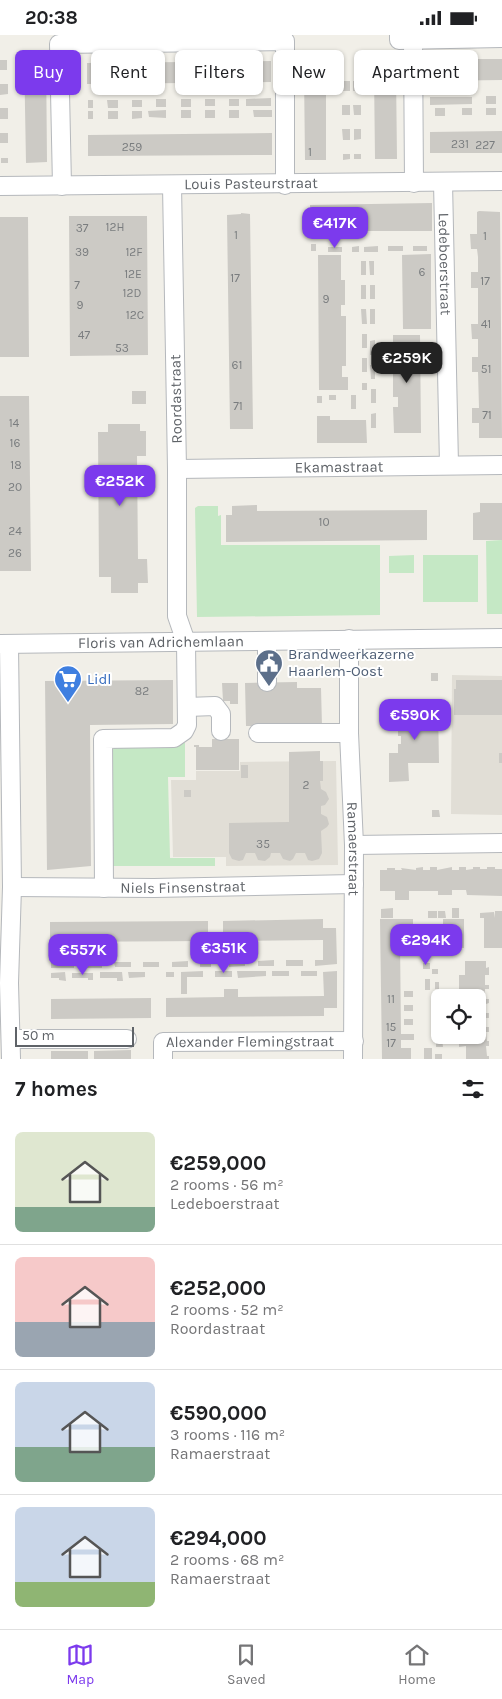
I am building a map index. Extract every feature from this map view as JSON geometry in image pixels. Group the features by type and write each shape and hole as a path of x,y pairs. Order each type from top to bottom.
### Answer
{"street":[{"path":"414,183 406,37 502,38"},
{"path":"62,186 59,44 213,38 285,41 285,185"},
{"name":"Louis Pasteurstraat","path":"0,186 285,185 502,181"},
{"name":"Ledeboerstraat","path":"443,182 449,465"},
{"name":"Roordastraat","path":"104,888 103,739 174,737 184,731 187,725 186,642 177,616 177,469 172,185"},
{"name":"Ekamastraat","path":"177,469 502,465"},
{"name":"Floris van Adrichemlaan","path":"4,645 502,637"},
{"name":"Ramaerstraat","path":"349,639 349,733 354,845 354,1059"},
{"path":"266,641 267,683"},
{"path":"4,645 5,741 12,887 5,983 11,1039 11,1059"},
{"path":"187,707 216,706 221,714 221,731"},
{"path":"258,733 349,733"},
{"path":"354,845 502,843"},
{"name":"Niels Finsenstraat","path":"12,887 104,888 354,884"},
{"path":"11,1039 127,1039"},
{"name":"Alexander Flemingstraat","path":"163,1059 163,1042 354,1041"}],"shaded area":[{"path":"452,675 502,676 502,815 451,814"},
{"path":"336,761 338,865 226,866 226,857 173,857 171,780 196,780 196,771 240,771 240,762"}],"green space":[{"path":"198,506 218,506 218,516 221,515 221,545 380,545 380,615 197,617 195,508"},
{"path":"502,540 502,614 487,614 486,541"},
{"path":"414,555 414,573 389,573 389,556"},
{"path":"423,555 478,555 478,602 423,602"},
{"path":"185,743 185,777 168,777 170,858 215,858 215,866 113,866 110,752 119,744"}],"building":[{"path":"478,59 502,59 502,80 478,80"},
{"path":"0,60 7,60 7,70 0,70"},
{"path":"263,61 271,61 271,82 263,82"},
{"path":"165,62 175,62 175,83 165,83"},
{"path":"87,63 91,63 91,84 87,84"},
{"path":"344,81 350,81 350,91 344,91"},
{"path":"0,84 8,84 8,94 0,95"},
{"path":"25,95 46,95 47,162 26,163"},
{"path":"304,95 326,95 326,160 305,160"},
{"path":"374,95 396,95 397,159 375,159"},
{"path":"486,96 496,96 496,104 486,104"},
{"path":"430,97 472,97 472,104 430,105"},
{"path":"271,98 271,106 246,106 246,99"},
{"path":"156,99 166,99 166,107 156,107"},
{"path":"181,99 191,99 191,107 181,107"},
{"path":"205,99 215,99 215,106 205,106"},
{"path":"229,99 239,99 239,106 229,106"},
{"path":"88,100 93,100 93,108 88,108"},
{"path":"107,100 118,100 118,108 108,108"},
{"path":"132,100 142,100 142,107 132,107"},
{"path":"342,105 350,105 350,115 342,115"},
{"path":"353,105 361,105 361,115 354,115"},
{"path":"0,108 8,108 8,119 0,119"},
{"path":"435,108 445,108 445,116 435,116"},
{"path":"462,108 472,108 472,115 462,115"},
{"path":"486,108 496,108 496,115 486,115"},
{"path":"166,110 166,118 149,117 148,111"},
{"path":"181,110 191,110 191,118 181,118"},
{"path":"205,110 215,110 215,118 205,118"},
{"path":"229,110 239,110 239,118 229,118"},
{"path":"253,110 272,110 272,117 254,117"},
{"path":"88,111 93,111 93,119 88,119"},
{"path":"108,111 118,111 118,119 108,119"},
{"path":"132,111 142,111 142,118 132,119"},
{"path":"342,129 350,129 350,140 343,140"},
{"path":"354,129 361,129 361,139 354,140"},
{"path":"502,131 502,153 430,153 430,132"},
{"path":"0,133 8,133 8,143 0,143"},
{"path":"272,133 272,155 88,156 88,135"},
{"path":"343,154 350,154 350,159 343,160"},
{"path":"354,154 361,154 361,159 354,159"},
{"path":"1,158 8,158 8,163 1,163"},
{"path":"432,203 432,231 358,231 358,227 323,227 323,232 310,232 310,205"},
{"path":"477,212 500,212 502,438 479,438 479,423 472,423 472,408 479,408 478,372 472,372 472,357 478,357 478,339 472,339 471,324 478,324 478,288 471,288 471,272 478,272 478,257 477,249 471,249 470,234 477,234"},
{"path":"250,214 253,429 230,429 227,215"},
{"path":"69,216 147,216 148,355 70,356"},
{"path":"0,217 28,217 29,357 0,357"},
{"path":"311,244 316,244 316,251 311,251"},
{"path":"359,246 359,252 352,252 352,247"},
{"path":"378,246 378,252 364,252 364,247"},
{"path":"388,246 403,246 403,251 388,251"},
{"path":"413,246 427,246 427,251 413,251"},
{"path":"328,247 342,247 342,252 328,252"},
{"path":"431,254 431,329 403,329 402,255"},
{"path":"318,255 341,255 341,280 345,280 345,305 341,305 341,316 346,316 346,366 342,366 342,377 348,377 348,390 319,390"},
{"path":"361,261 366,261 366,275 361,275"},
{"path":"369,261 374,261 374,275 370,275"},
{"path":"361,285 366,285 366,299 361,299"},
{"path":"370,285 375,285 375,299 370,299"},
{"path":"361,309 366,309 367,324 362,324"},
{"path":"370,309 375,309 375,324 370,324"},
{"path":"362,334 367,334 367,348 362,348"},
{"path":"393,335 420,335 421,433 394,433 393,407 398,407 398,397 393,397 393,360 397,360 397,348 393,348"},
{"path":"375,340 375,355 370,355 370,341"},
{"path":"362,358 367,358 367,372 362,372"},
{"path":"370,365 375,365 375,379 371,379"},
{"path":"362,383 367,383 367,390 362,390"},
{"path":"371,389 376,389 376,403 371,403"},
{"path":"132,391 146,391 146,404 132,404"},
{"path":"329,395 336,395 336,400 329,400"},
{"path":"351,395 356,395 356,409 351,409"},
{"path":"0,396 29,396 31,571 0,571"},
{"path":"317,396 322,396 322,403 317,403"},
{"path":"376,413 376,428 371,428 371,414"},
{"path":"317,416 330,416 330,420 366,420 367,443 317,443"},
{"path":"108,424 140,424 140,431 146,431 146,456 137,456 138,559 147,559 148,583 138,583 138,593 111,593 111,577 99,577 98,432 108,432"},
{"path":"480,503 502,503 502,540 473,540 473,513 480,512"},
{"path":"257,505 257,511 427,510 427,540 226,542 226,515 232,515 232,506"},
{"path":"431,673 438,673 438,681 431,681"},
{"path":"173,680 173,724 90,725 91,866 47,870 45,681"},
{"path":"456,680 502,680 502,715 454,715"},
{"path":"297,682 297,688 321,688 322,726 246,726 245,683"},
{"path":"222,683 238,683 238,704 230,704 230,701 223,701"},
{"path":"438,707 439,763 408,763 409,781 389,782 389,753 398,753 398,744 401,744 401,736 398,736 398,708"},
{"path":"212,739 239,739 239,770 196,770 196,747 194,745 212,747"},
{"path":"320,751 320,761 323,761 323,781 320,781 321,789 326,792 329,799 325,805 321,806 321,814 327,817 329,824 321,831 322,853 319,859 308,860 305,853 296,853 290,861 283,859 280,853 271,853 270,857 265,861 258,860 255,853 246,853 243,860 232,859 229,853 229,823 289,822 289,752"},
{"path":"499,753 502,753 502,763 499,763"},
{"path":"241,765 248,765 248,778 241,778"},
{"path":"184,790 191,790 191,797 184,797"},
{"path":"432,810 439,810 440,817 432,817"},
{"path":"423,867 423,870 430,870 430,867 437,867 437,870 452,867 452,870 459,870 459,867 466,867 466,870 473,869 473,867 487,869 487,867 495,867 495,869 502,869 502,896 467,895 466,890 452,890 452,895 438,895 438,891 409,891 409,900 395,900 395,891 380,891 380,870 395,868 395,870 402,870 401,868 416,870 416,868"},
{"path":"393,908 393,918 381,918 381,909"},
{"path":"452,908 459,908 459,918 452,918"},
{"path":"428,911 437,911 437,918 428,918"},
{"path":"438,911 445,911 446,918 438,918"},
{"path":"495,911 502,911 502,948 484,948 484,918 480,918 480,913 494,912 495,918"},
{"path":"323,919 323,928 336,928 337,964 315,966 315,960 323,960 323,940 223,941 223,921"},
{"path":"380,919 413,919 413,934 418,934 418,940 400,940 401,1034 414,1034 414,1040 401,1040 401,1048 411,1048 411,1059 382,1059"},
{"path":"443,919 464,919 464,948 443,948"},
{"path":"208,921 208,941 50,942 50,922"},
{"path":"403,949 418,949 418,954 403,954"},
{"path":"51,958 57,958 57,962 74,962 74,968 51,968"},
{"path":"274,960 274,966 258,966 258,961"},
{"path":"286,960 303,960 303,966 286,966"},
{"path":"188,961 188,967 172,967 172,962"},
{"path":"200,961 211,961 211,967 200,967"},
{"path":"229,961 245,961 245,966 229,967"},
{"path":"465,961 486,961 486,968 489,967 489,975 485,975 485,985 489,985 489,989 459,989 459,975 465,975"},
{"path":"86,962 102,962 102,968 86,968"},
{"path":"114,962 131,962 131,967 115,967"},
{"path":"143,962 159,962 159,967 143,967"},
{"path":"423,963 430,963 430,969 423,969"},
{"path":"432,969 438,969 438,974 432,974"},
{"path":"203,971 203,977 187,977 187,994 181,994 181,972"},
{"path":"215,971 232,971 232,977 215,977"},
{"path":"237,971 266,971 266,976 238,978"},
{"path":"272,971 289,971 289,976 272,976"},
{"path":"301,971 317,971 317,976 301,976"},
{"path":"337,971 337,1008 324,1008 324,1016 166,1017 166,998 224,997 224,989 238,989 238,997 324,996 323,972"},
{"path":"65,972 66,981 59,980 59,978 51,978 51,973"},
{"path":"100,972 122,972 123,981 117,981 117,978 100,978"},
{"path":"128,972 145,972 145,977 129,978"},
{"path":"166,972 174,972 174,977 166,977"},
{"path":"72,973 93,973 93,980 88,980 88,978 72,978"},
{"path":"425,979 430,979 430,990 425,990"},
{"path":"435,982 439,982 439,989 435,989"},
{"path":"404,991 413,991 413,997 404,997"},
{"path":"151,998 151,1018 51,1019 51,999"},
{"path":"404,1005 413,1005 413,1011 404,1011"},
{"path":"404,1019 413,1019 413,1025 404,1025"},
{"path":"486,1032 487,1041 489,1041 489,1046 486,1046 489,1059 466,1059 466,1046 459,1047 459,1044 486,1044"},
{"path":"436,1044 443,1044 443,1047 436,1047"},
{"path":"424,1048 432,1048 432,1059 424,1059"},
{"path":"131,1050 131,1059 94,1059 94,1051"},
{"path":"51,1051 88,1051 88,1059 51,1059"},
{"path":"435,1054 442,1054 442,1059 435,1059"}],"place":[{"name":"Brandweerkazerne Haarlem-Oost","path":"269,687"},
{"name":"Lidl","path":"68,703"}]}
